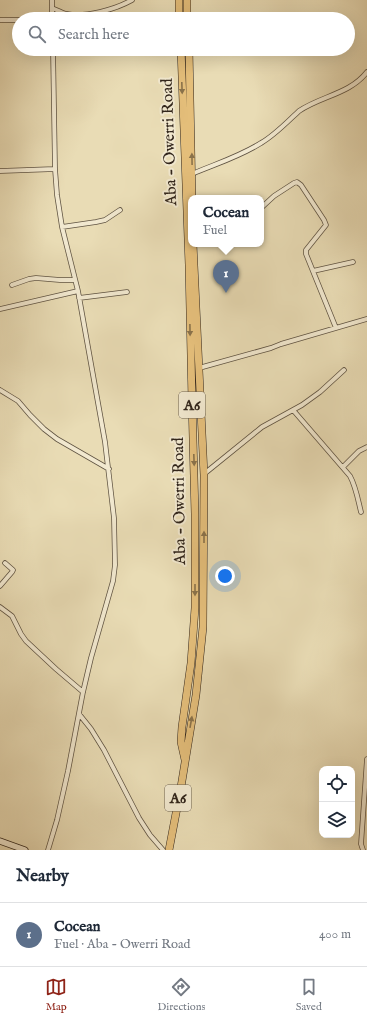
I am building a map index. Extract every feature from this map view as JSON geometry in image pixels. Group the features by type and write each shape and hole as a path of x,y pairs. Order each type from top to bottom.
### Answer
{"highway":[{"path":"179,0 179,12"},
{"path":"187,0 188,12"},
{"name":"Aba - Owerri Road","path":"181,56 188,238"},
{"name":"Aba - Owerri Road","path":"189,56 192,195"},
{"name":"Aba - Owerri Road","path":"185,760 182,742 182,727 191,663 195,608 195,514 188,247"},
{"name":"Aba - Owerri Road","path":"169,850 196,695 203,627 204,475 193,247"},
{"name":"Aba - Owerri Road","path":"163,850 167,846 171,836"}],"main road":[{"path":"0,841 25,850"}],"street":[{"path":"52,0 52,12"},
{"path":"96,12 116,8 132,0"},
{"path":"52,8 60,12"},
{"path":"0,20 12,20"},
{"path":"48,850 68,771 83,692 115,573 114,518 105,442 78,291 62,227 55,169 53,56"},
{"path":"192,174 214,164 232,159 262,143 306,106 348,89 367,72"},
{"path":"0,171 55,169"},
{"path":"264,205 274,196 297,182 324,220 326,225 306,250 306,254 336,328"},
{"path":"62,227 106,220 120,210"},
{"path":"313,271 353,262"},
{"path":"12,285 36,278 75,280"},
{"path":"0,309 78,291"},
{"path":"79,298 127,292"},
{"path":"198,368 367,319"},
{"path":"204,475 262,427 302,405 320,392 344,370"},
{"path":"0,390 18,401 44,429 57,439 108,470"},
{"path":"293,410 350,476 353,481 361,512"},
{"path":"343,467 367,447"},
{"path":"0,586 12,572 12,570 5,563"},
{"path":"0,607 12,616 26,641 83,692"},
{"path":"79,714 91,729 104,750 139,818 150,835 163,850"},
{"path":"363,850 362,844 365,818 367,760"}],"place":[{"name":"Cocean","path":"226,293"}]}
